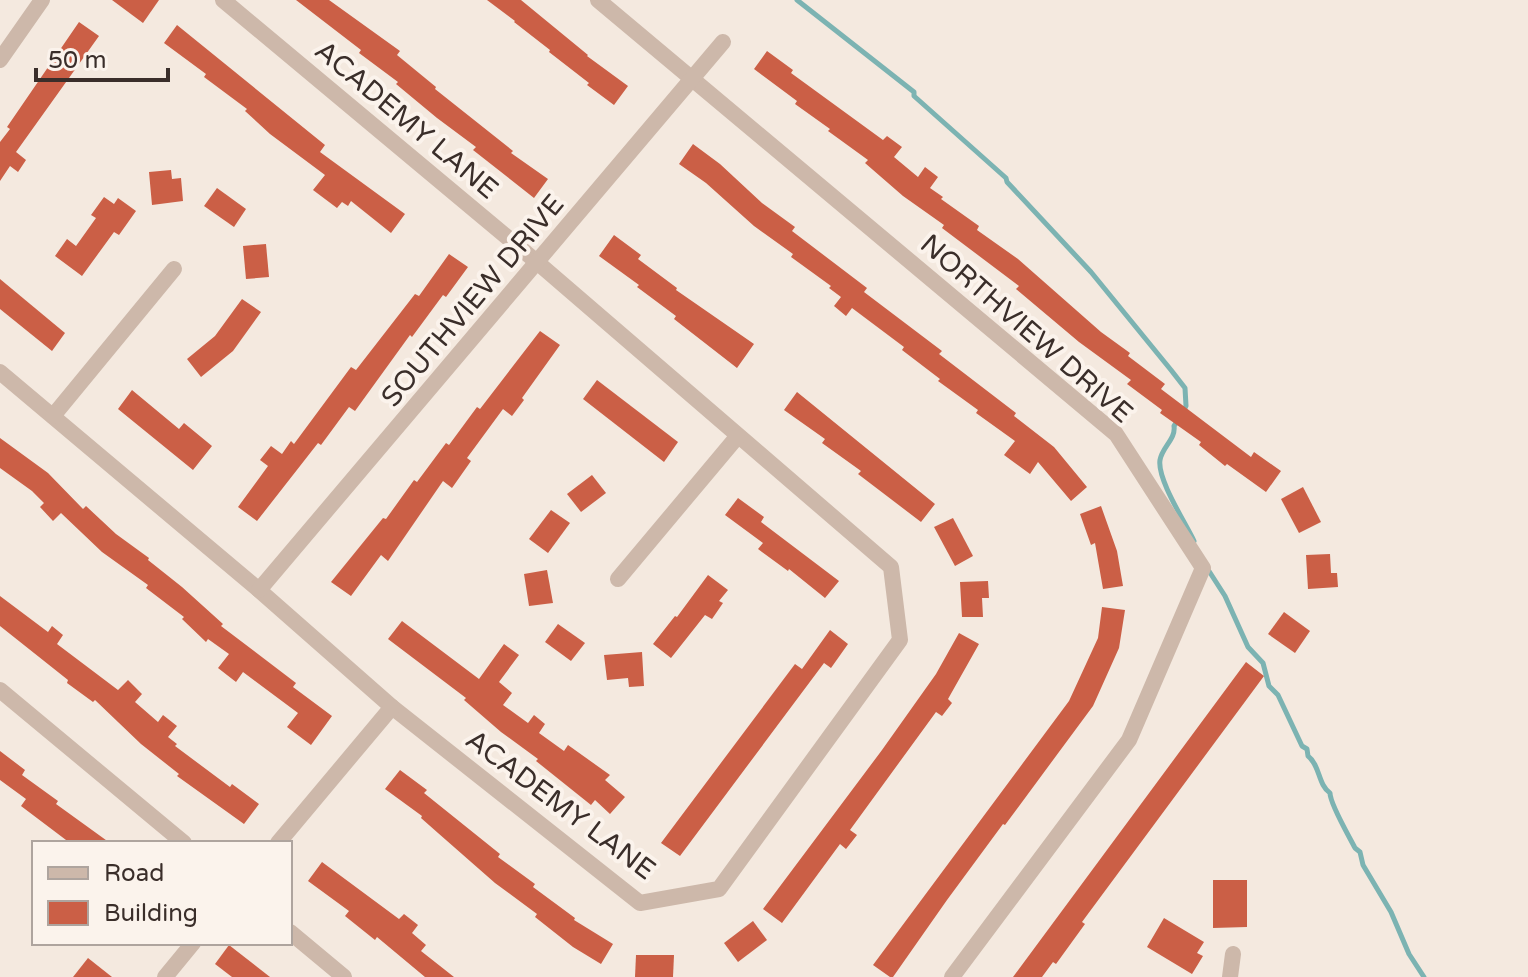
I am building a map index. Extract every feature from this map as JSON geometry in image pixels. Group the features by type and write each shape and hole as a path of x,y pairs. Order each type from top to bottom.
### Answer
{"street":[{"path":"0,60 42,0"},
{"name":"ACADEMY LANE","path":"0,372 259,590 392,707 640,903 719,889 900,640 891,567 538,263 223,0"},
{"name":"NORTHVIEW DRIVE","path":"598,0 1116,434 1203,568 1129,740 952,977"},
{"name":"SOUTHVIEW DRIVE","path":"259,590 723,42"},
{"path":"53,416 174,269"},
{"path":"618,579 737,437"},
{"path":"0,690 182,841"},
{"path":"280,841 392,707"},
{"path":"292,934 344,977"},
{"path":"165,977 191,945"},
{"path":"1230,977 1233,954"}],"building":[{"path":"112,0 159,0 143,23"},
{"path":"296,0 329,0 400,51 397,55 435,89 513,151 511,153 548,179 534,198 473,150 476,147 396,84 398,82 359,53 361,50"},
{"path":"487,0 521,0 628,86 614,105"},
{"path":"79,22 99,36 16,152 26,160 18,172 10,166 0,181 0,142 10,129 7,127"},
{"path":"177,25 325,145 320,152 405,214 391,233 351,201 348,206 342,202 337,208 313,190 325,175 270,134 245,111 247,109 164,43"},
{"path":"767,51 793,70 791,73 883,140 887,136 902,147 894,157 918,177 925,167 938,177 930,188 943,197 941,199 979,226 977,230 1018,259 1101,332 1130,353 1128,356 1165,384 1161,389 1251,457 1254,452 1281,471 1266,492 1227,464 1225,466 1199,445 1201,442 1160,413 1162,410 1127,384 1131,380 1079,342 1016,289 1019,286 942,228 944,225 903,196 865,163 868,160 754,69"},
{"path":"693,144 795,227 792,231 867,288 864,292 942,351 939,354 1016,413 1014,416 1054,447 1087,487 1071,501 1038,462 1030,474 1004,455 1015,441 976,413 978,410 902,350 904,347 852,308 846,316 834,306 841,297 829,288 831,286 791,257 793,254 679,164"},
{"path":"171,170 172,179 181,178 183,201 152,205 149,172"},
{"path":"217,188 246,209 234,227 204,206"},
{"path":"104,197 114,204 118,198 136,211 119,235 114,232 82,276 55,256 67,239 76,246 96,218 91,215"},
{"path":"614,235 641,255 638,259 676,290 754,344 737,368 674,319 676,316 637,287 639,285 599,256"},
{"path":"266,244 269,277 246,279 243,246"},
{"path":"449,254 468,267 412,337 410,335 355,411 349,407 257,521 238,507 268,466 260,460 271,446 282,454 291,441 294,444 351,367 356,370 415,294 419,296"},
{"path":"0,279 65,333 52,351 0,309"},
{"path":"242,299 261,312 233,351 201,377 187,359 215,336"},
{"path":"540,331 560,345 512,416 503,409 467,458 471,461 452,488 443,481 388,561 381,555 351,596 331,582 383,518 386,519 414,480 417,482 446,443 449,445 477,407 480,409"},
{"path":"597,380 678,442 664,462 583,399"},
{"path":"132,390 179,429 184,423 212,446 193,470 118,409"},
{"path":"797,392 935,504 921,522 858,474 861,471 822,443 825,439 784,410"},
{"path":"0,438 48,473 83,509 86,506 116,534 149,558 223,624 221,626 296,683 293,687 332,716 311,745 287,727 298,713 243,672 236,682 218,668 229,654 208,639 206,642 182,619 184,617 146,588 148,585 102,552 61,513 53,521 40,507 44,503 32,491 0,468"},
{"path":"592,475 606,493 581,512 567,494"},
{"path":"1303,487 1321,522 1299,533 1281,499"},
{"path":"738,498 764,517 761,522 839,581 825,598 758,549 763,543 725,515"},
{"path":"1101,506 1117,551 1123,586 1103,589 1095,543 1091,545 1080,514"},
{"path":"551,510 570,523 548,553 529,539"},
{"path":"953,518 973,556 955,566 934,527"},
{"path":"1330,554 1331,573 1337,573 1338,587 1308,589 1306,555"},
{"path":"547,570 553,603 529,606 524,574"},
{"path":"708,575 728,590 719,601 723,603 712,619 705,615 671,658 653,644"},
{"path":"988,581 989,598 982,598 983,617 962,617 960,582"},
{"path":"0,596 48,632 52,626 63,635 57,644 118,690 128,680 142,694 135,702 158,722 163,715 177,726 168,737 177,744 175,746 230,787 232,784 259,804 244,824 177,776 179,774 141,744 95,700 93,702 67,683 68,680 0,626"},
{"path":"1102,607 1125,610 1119,648 1093,706 893,977 890,977 873,965 1069,701 1098,638"},
{"path":"1284,612 1310,631 1295,653 1268,634"},
{"path":"402,621 479,679 504,644 519,655 499,682 512,693 503,705 528,723 534,715 545,724 539,733 564,751 568,745 610,775 605,780 625,797 610,814 595,800 591,805 501,732 464,700 466,698 388,639"},
{"path":"558,624 585,643 571,661 545,642"},
{"path":"830,630 848,644 831,668 824,663 680,856 661,843 795,664 802,669"},
{"path":"959,633 979,644 948,699 952,703 942,716 936,712 850,830 857,835 846,849 840,844 782,923 763,909 936,674"},
{"path":"642,652 644,686 629,687 628,678 607,680 604,655"},
{"path":"1246,662 1264,676 1082,922 1085,924 1056,964 1053,962 1042,977 1013,977"},
{"path":"0,751 25,770 22,775 58,801 56,804 107,841 67,841 21,806 26,799 0,780"},
{"path":"400,770 500,854 498,857 535,884 533,887 574,920 613,944 601,964 535,917 537,914 495,883 422,816 385,789"},
{"path":"322,862 399,919 404,914 418,925 412,933 426,945 421,951 454,977 425,977 377,937 375,940 345,916 349,911 308,881"},
{"path":"1213,880 1247,880 1247,927 1213,928"},
{"path":"1164,918 1204,942 1197,953 1203,956 1192,974 1147,947"},
{"path":"753,921 767,940 738,962 724,943"},
{"path":"229,945 270,977 232,977 215,964"},
{"path":"636,955 674,955 673,977 635,977"},
{"path":"88,958 112,977 73,977"}],"waterway":[{"path":"797,0 914,92 914,96 1006,178 1091,272 1185,388 1186,406 1183,412"},
{"path":"1178,420 1161,455 1160,468 1167,489 1194,541"},
{"path":"1207,568 1225,596 1248,647 1263,663 1269,686 1278,695 1302,746 1315,764 1340,820 1360,852 1363,865 1424,977"}]}
